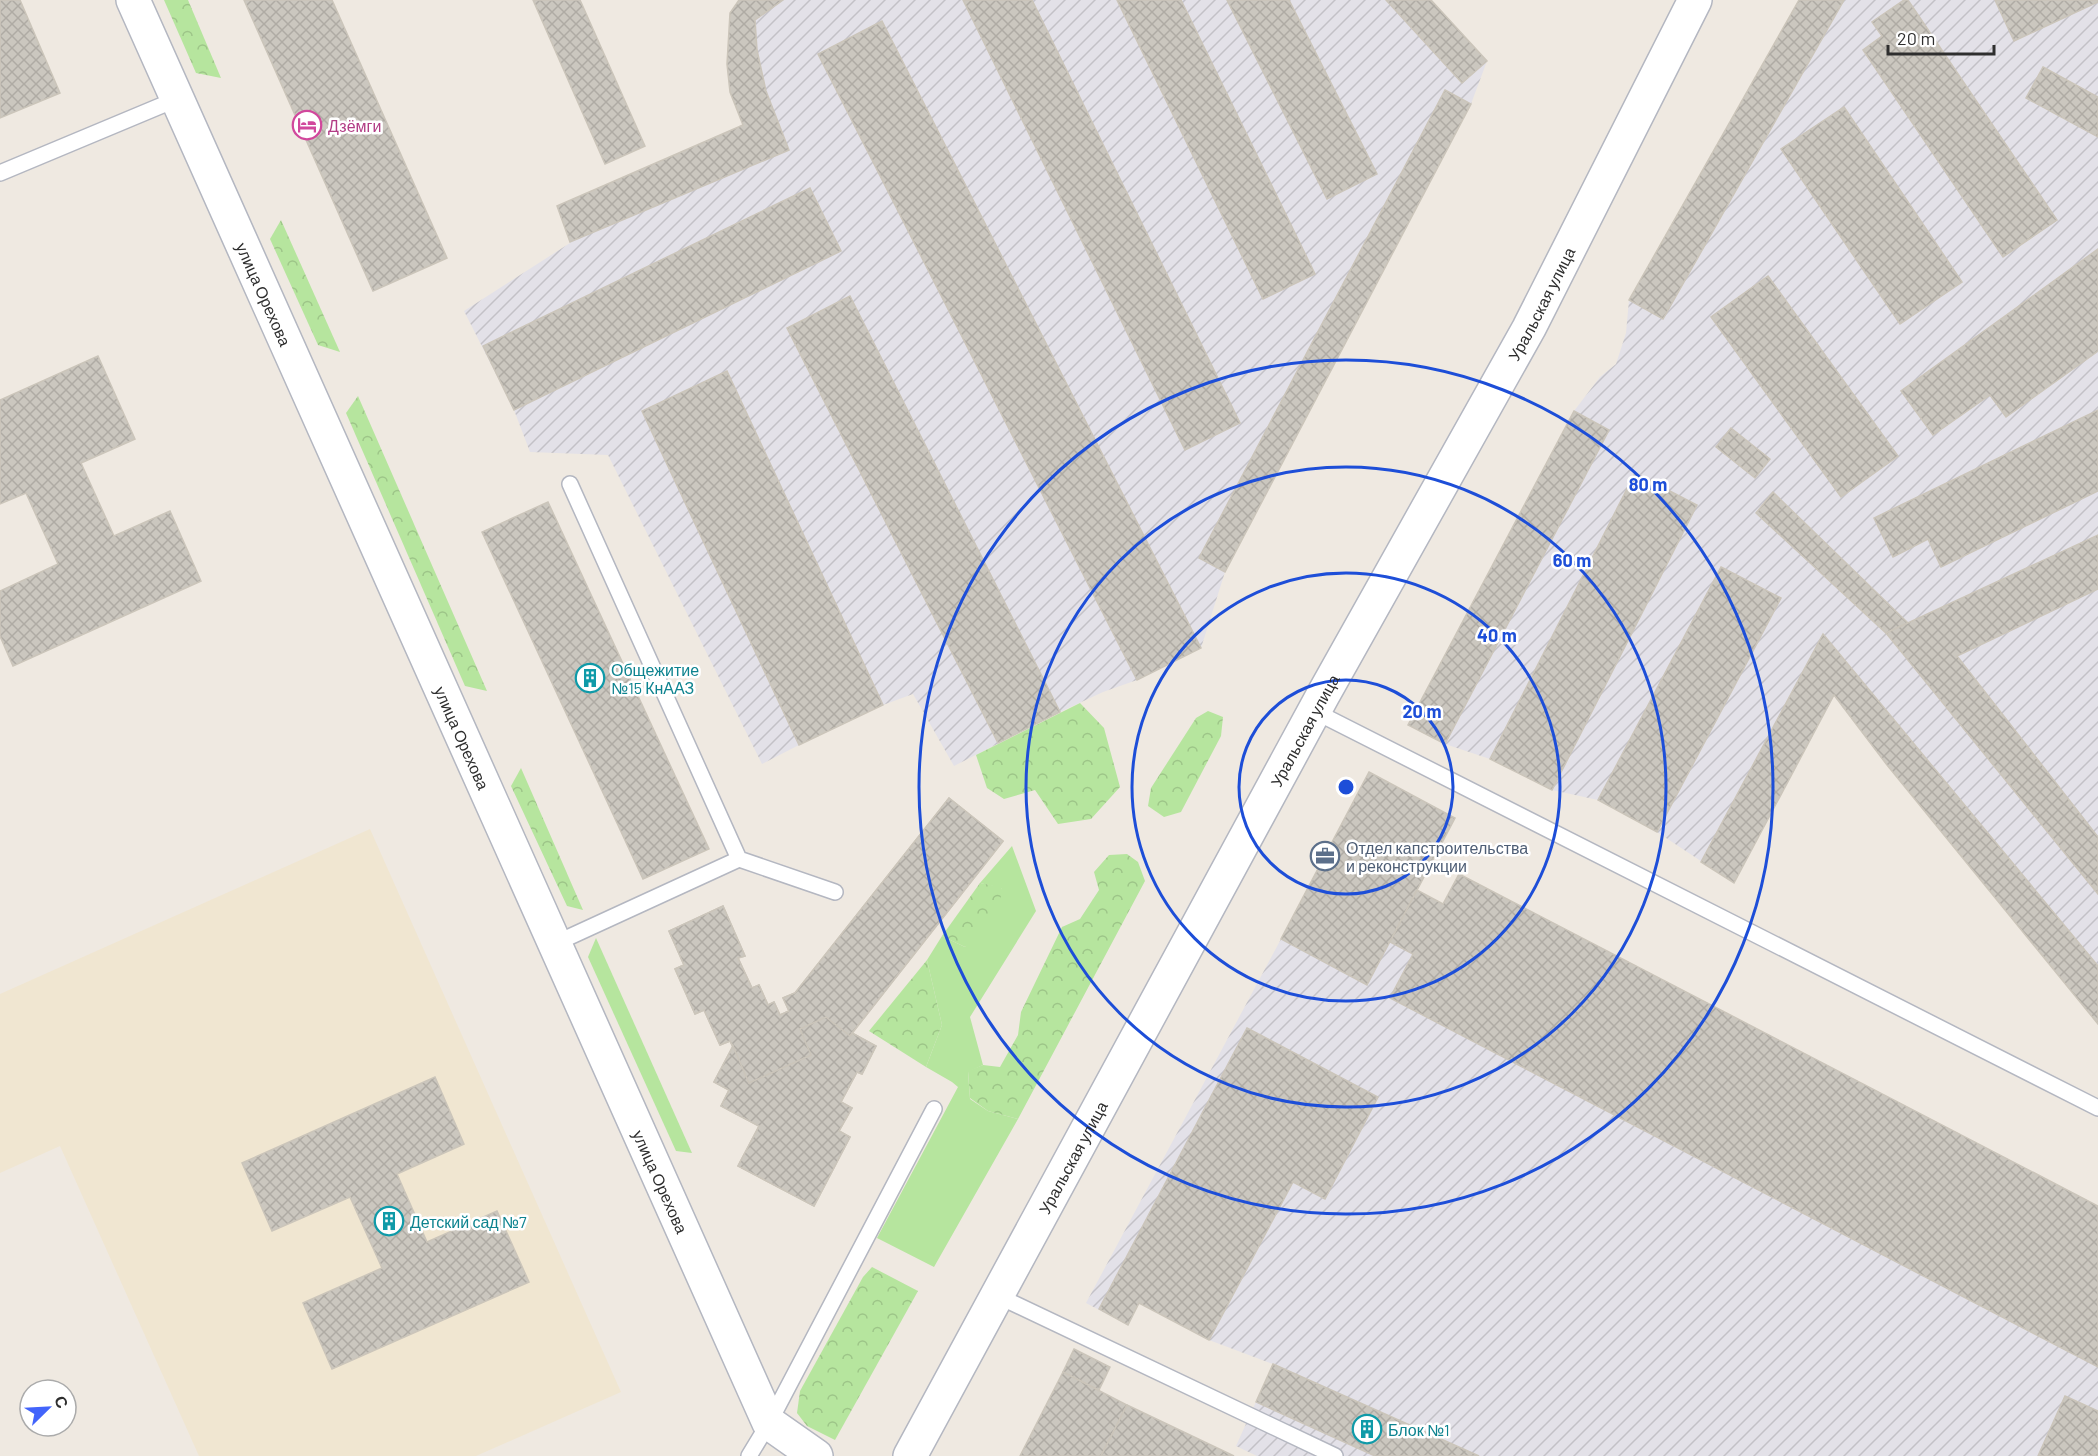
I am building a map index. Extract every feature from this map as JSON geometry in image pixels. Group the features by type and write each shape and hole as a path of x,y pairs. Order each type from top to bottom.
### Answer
{"street":[{"name":"улица Орехова","path":"133,0 769,1423"},
{"name":"Уральская улица","path":"910,1456 1314,711 1528,328 1695,0"},
{"path":"769,1423 816,1456"}],"lane":[{"path":"0,173 177,99"},
{"path":"570,484 739,858"},
{"path":"1314,711 2098,1108"},
{"path":"554,944 739,858 835,892"},
{"path":"749,1456 769,1423 934,1109"},
{"path":"998,1296 1335,1456"}],"shaded area":[{"path":"739,0 1431,0 1487,61 1471,104 1225,572 1201,648 1137,680 1103,692 1060,712 954,766 913,694 883,705 762,764 608,455 530,452 514,410 464,311 570,243 557,206 743,125 730,92 727,64 730,13"},
{"path":"1799,0 2098,0 2098,1024 1887,765 1834,696 1734,883 1657,832 1598,800 1552,790 1490,759 1445,744 1408,725 1574,411 1600,377 1616,364 1626,333 1629,300"},
{"path":"370,829 621,1392 476,1456 199,1456 60,1146 0,1173 0,994"},
{"path":"1459,874 2098,1206 2098,1456 1257,1456 1236,1446 1273,1364 1209,1340 1139,1303 1128,1325 1086,1303 1281,939 1417,890 1443,904"}],"green space":[{"path":"164,0 188,0 221,78 196,73"},
{"path":"281,220 340,352 318,345 270,239"},
{"path":"358,396 487,691 465,686 346,413"},
{"path":"1080,703 1104,728 1120,787 1091,819 1058,824 1035,790 1004,799 987,788 976,755"},
{"path":"1208,711 1223,717 1221,736 1181,812 1164,817 1148,806 1151,788 1196,718"},
{"path":"521,768 583,910 567,906 511,786"},
{"path":"1012,846 1036,911 970,1017 983,1065 968,1072 970,1099 988,1111 1018,1119 934,1267 877,1238 958,1087 926,1067 942,1025 927,960 942,936 965,947 1002,888 980,883"},
{"path":"1127,854 1138,862 1145,881 1018,1119 988,1111 970,1098 968,1071 983,1065 1000,1067 1018,1035 1021,1012 1062,927 1080,919 1099,890 1094,872 1109,855"},
{"path":"980,883 1002,887 998,919 965,947 942,936"},
{"path":"596,938 692,1153 676,1151 588,957"},
{"path":"927,960 942,1025 926,1067 869,1031"},
{"path":"872,1267 918,1291 835,1440 807,1426 797,1413 800,1391 863,1277"}],"building":[{"path":"0,0 20,0 60,93 0,118"},
{"path":"244,0 332,0 447,258 373,291"},
{"path":"533,0 580,0 645,146 605,164"},
{"path":"739,0 783,0 755,20 757,50 766,91 789,150 570,242 557,206 743,125 730,92 727,64 730,13"},
{"path":"963,0 1032,0 1240,423 1185,450"},
{"path":"1117,0 1181,0 1315,274 1263,299"},
{"path":"1227,0 1289,0 1377,174 1327,199"},
{"path":"1386,0 1431,0 1487,61 1462,83"},
{"path":"1799,0 1844,0 1663,319 1629,300"},
{"path":"1904,0 1908,0 2057,220 2003,257 1863,50 1882,36 1872,22"},
{"path":"1995,0 2098,0 2098,2 2014,41"},
{"path":"882,21 1201,648 1137,680 818,54"},
{"path":"2043,67 2098,97 2098,137 2026,98"},
{"path":"1445,90 1471,104 1225,572 1199,558"},
{"path":"1844,107 1962,282 1900,324 1781,149"},
{"path":"810,188 841,251 514,410 483,346"},
{"path":"2098,249 2098,351 2006,417 1990,395 1933,435 1901,391"},
{"path":"1768,276 1898,456 1841,497 1711,317"},
{"path":"850,296 1060,712 998,743 787,328"},
{"path":"98,356 135,439 81,463 114,536 170,511 201,581 13,666 0,636 0,591 58,564 26,493 0,504 0,400"},
{"path":"727,371 883,705 799,745 642,411"},
{"path":"2098,410 2098,491 1941,567 1928,539 1893,557 1874,518"},
{"path":"1574,411 1609,430 1445,744 1408,725"},
{"path":"1731,428 1770,459 1755,478 1716,447"},
{"path":"1635,473 1697,505 1552,790 1490,759"},
{"path":"1773,492 1908,623 1886,633 1756,513"},
{"name":"Общежитие №15 КнААЗ","path":"548,502 709,849 643,879 482,532"},
{"path":"2098,535 2098,589 1957,656 2098,837 2098,894 1886,633"},
{"path":"1721,567 1781,598 1657,832 1598,800"},
{"path":"1823,634 2098,966 2098,1024 1887,765 1834,695 1734,883 1701,862"},
{"path":"1369,772 1455,818 1367,985 1281,939"},
{"path":"949,798 1003,841 850,1036 826,1017 800,1029 811,1055 749,1083 730,1041 720,1045 704,1010 695,1014 675,969 684,965 669,931 723,906 745,956 738,958 752,988 759,985 768,1005 774,1002 780,1015 789,1011 783,998 795,993"},
{"path":"949,798 1003,841 852,1033 876,1046 862,1074 857,1072 841,1102 852,1108 839,1131 850,1137 814,1206 738,1166 759,1126 721,1106 729,1090 714,1082 733,1046 730,1041 720,1045 704,1010 695,1014 675,969 684,965 669,931 723,906 745,956 738,958 752,988 759,985 768,1005 774,1002 780,1015 789,1011 783,998 795,993"},
{"path":"1459,874 2098,1206 2098,1367 1390,998 1413,954 1390,942 1417,890 1443,904"},
{"path":"826,1017 850,1036 852,1033 876,1046 862,1074 857,1072 841,1102 852,1108 839,1131 850,1137 814,1206 738,1166 759,1126 721,1106 729,1090 714,1082 733,1046 749,1083 811,1055 800,1029"},
{"path":"1247,1028 1378,1097 1325,1199 1293,1182 1209,1340 1139,1303 1128,1325 1099,1309"},
{"name":"Детский сад №7","path":"435,1077 464,1144 397,1174 427,1242 497,1211 529,1282 332,1369 303,1303 382,1268 350,1197 272,1231 242,1163"},
{"path":"1074,1349 1110,1367 1099,1390 1063,1372"},
{"name":"Блок №1","path":"1273,1364 1479,1456 1375,1456 1256,1402"},
{"path":"1063,1372 1127,1405 1101,1456 1020,1456"},
{"path":"2065,1396 2098,1411 2098,1456 2038,1456"},
{"path":"1127,1405 1234,1456 1101,1456"}],"place":[{"name":"Дзёмги","path":"307,125"},
{"name":"Общежитие №15 КнААЗ","path":"590,678"},
{"name":"Отдел капстроительства и реконструкции","path":"1325,856"},
{"name":"Детский сад №7","path":"389,1221"},
{"name":"Блок №1","path":"1367,1429"}]}
